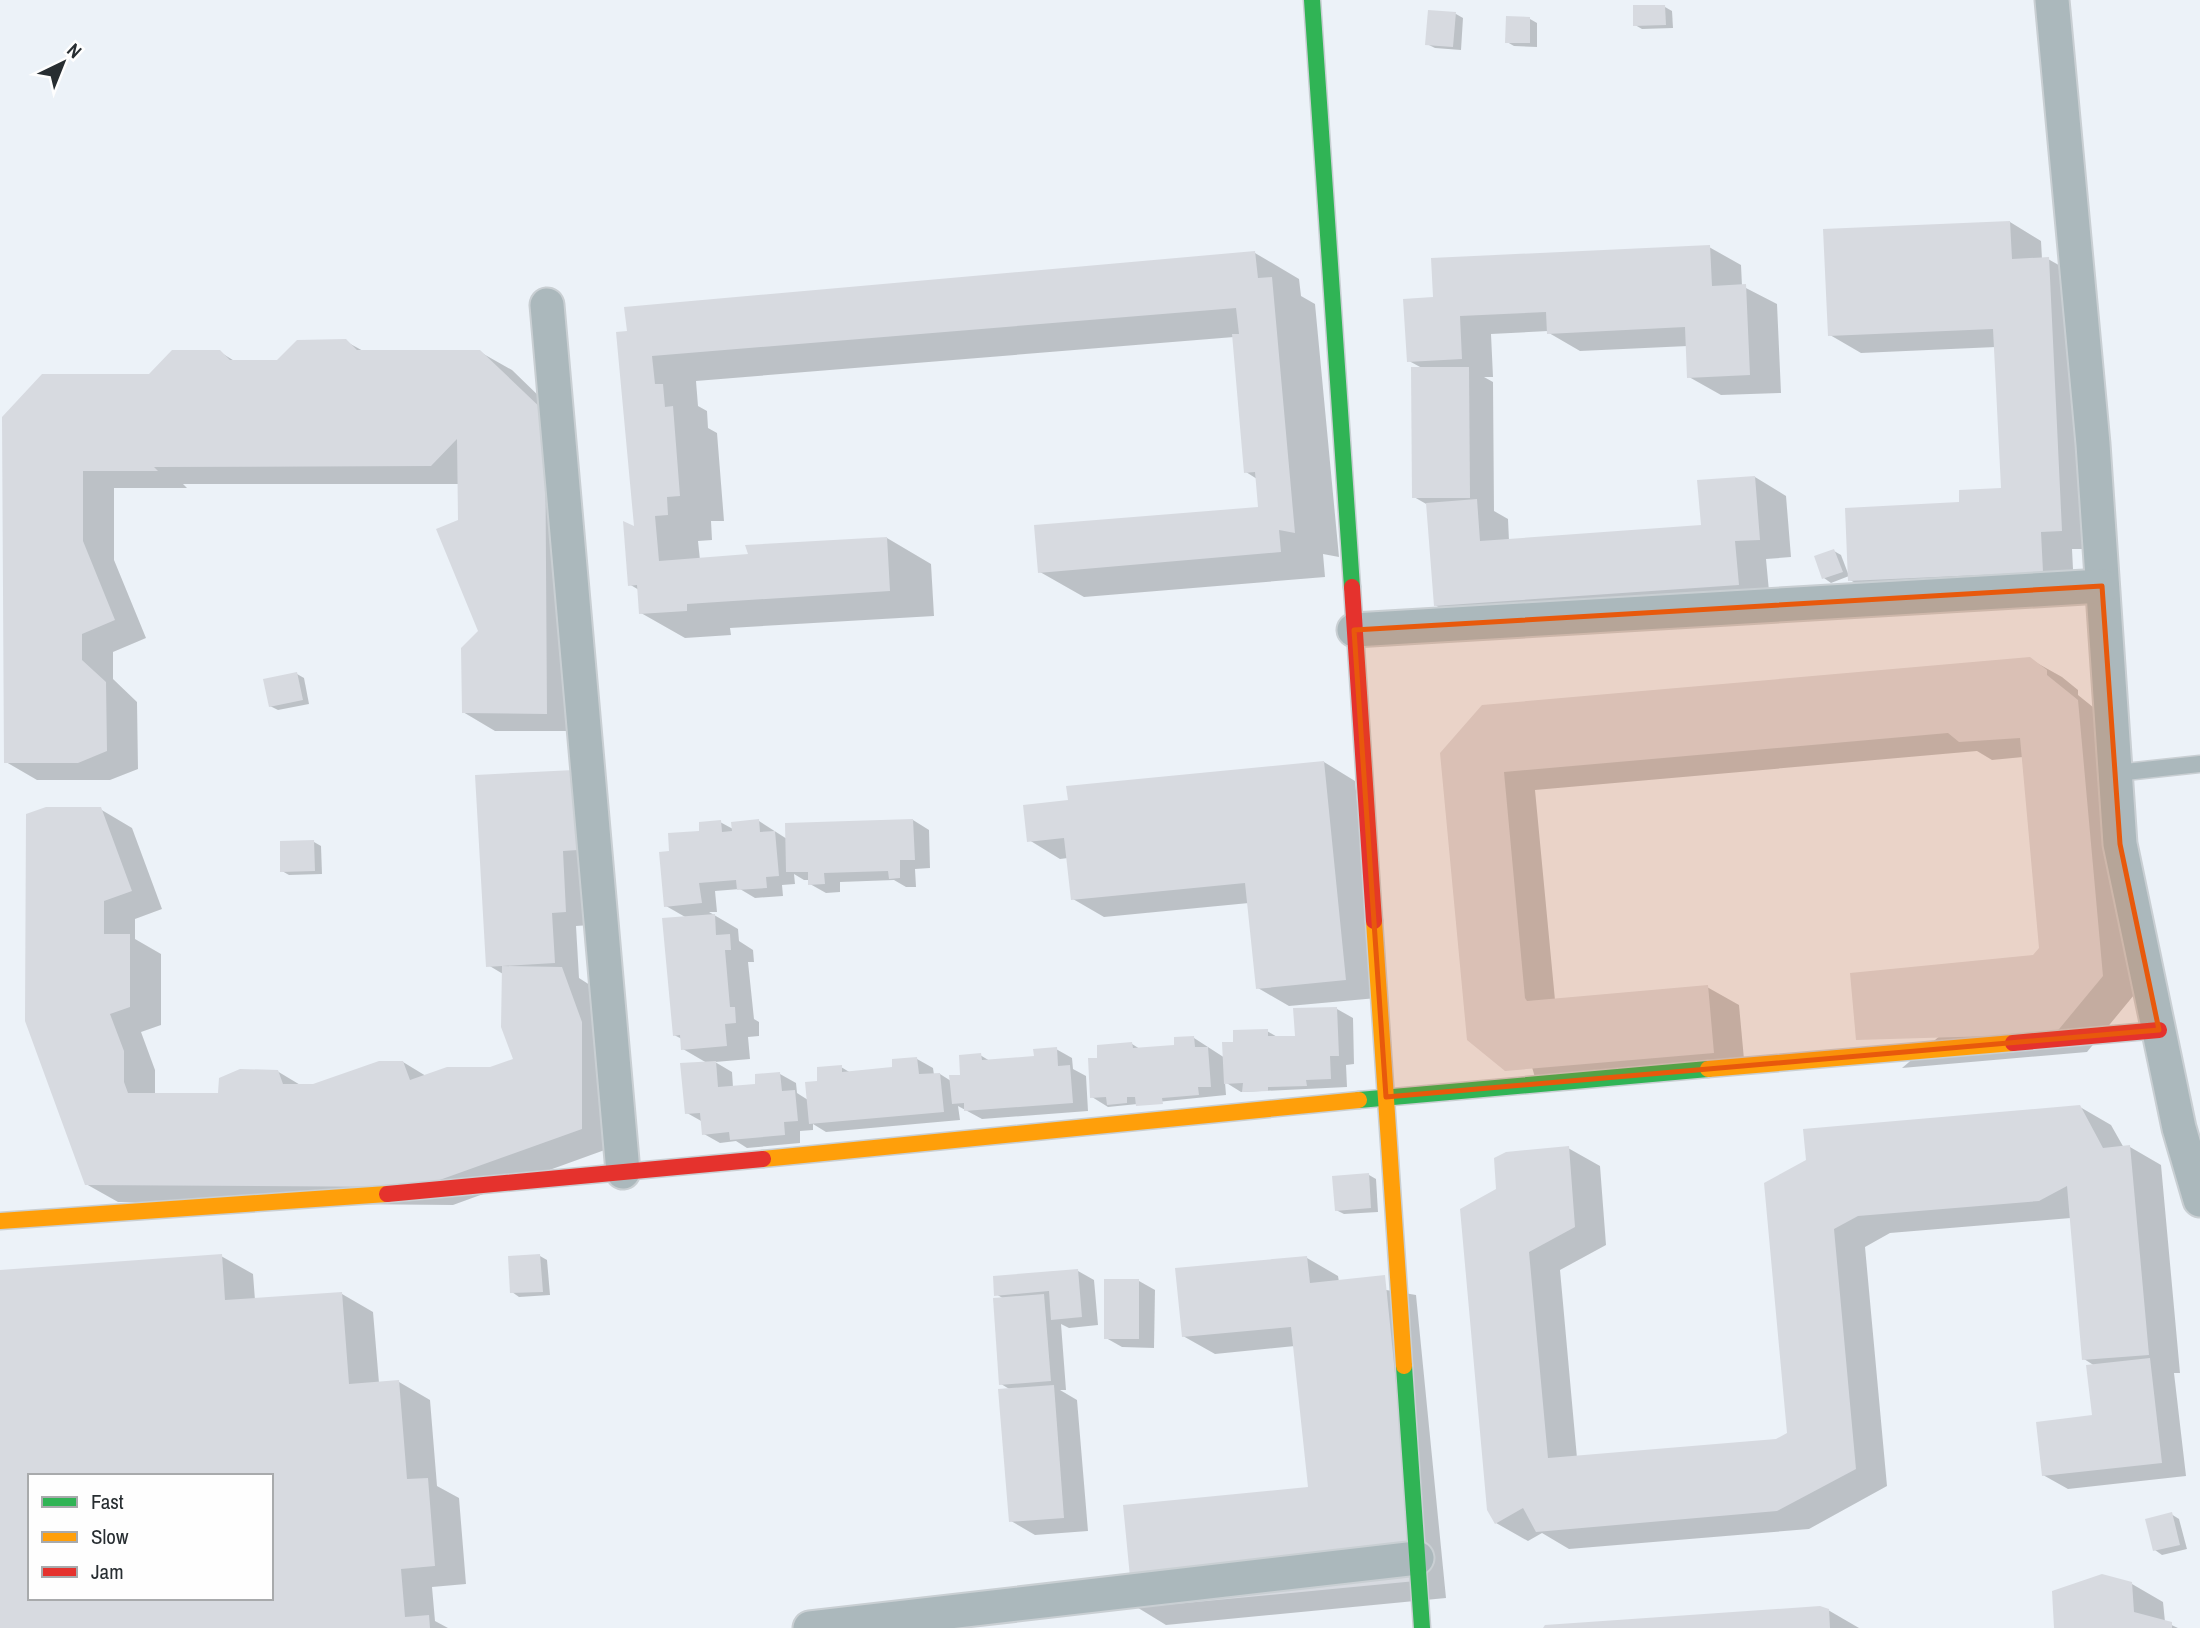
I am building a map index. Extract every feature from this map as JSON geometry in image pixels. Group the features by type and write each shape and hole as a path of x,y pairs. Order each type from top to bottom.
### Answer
{"street":[{"path":"1312,0 1422,1628"},
{"path":"2052,0 2093,444 2120,844 2179,1128 2200,1200"},
{"path":"547,305 623,1172"},
{"path":"1354,630 2102,586"},
{"path":"0,1221 449,1190 1386,1097 2159,1030"},
{"path":"810,1628 1417,1558"}],"lane":[{"path":"2116,773 2200,764"}],"highlighted area":[{"path":"2102,586 2120,844 2159,1030 1386,1097 1354,630"}],"building":[{"path":"1633,5 1665,5 1666,25 1633,26"},
{"path":"1428,10 1456,12 1453,47 1425,45"},
{"path":"1506,16 1530,17 1530,43 1505,43"},
{"path":"2010,221 2012,259 2049,257 2062,531 2041,532 2043,572 1848,581 1845,508 1959,502 1959,490 2001,488 1993,329 1828,336 1823,229"},
{"path":"1710,245 1712,286 1746,284 1750,375 1687,378 1685,327 1547,334 1546,312 1460,316 1462,359 1407,362 1403,299 1433,297 1431,258"},
{"path":"1255,251 1258,278 1272,277 1295,533 1279,530 1281,552 1038,573 1034,525 1258,507 1255,472 1244,473 1232,334 1239,334 1236,308 652,356 655,384 663,384 665,407 673,406 680,496 667,497 668,515 655,516 659,561 748,554 745,545 887,537 890,591 687,604 687,611 639,614 637,585 628,586 623,521 634,526 616,332 627,331 624,307"},
{"path":"346,339 357,350 480,350 545,412 547,714 462,713 461,648 478,631 436,529 458,520 457,439 431,466 154,467 158,471 83,471 83,541 115,620 82,634 82,660 106,682 107,751 78,763 4,763 2,417 42,374 149,374 172,350 220,350 230,360 277,360 297,340"},
{"path":"1411,367 1469,367 1470,498 1412,498"},
{"path":"1755,476 1760,540 1735,541 1739,585 1434,606 1426,503 1477,499 1480,541 1701,525 1697,480"},
{"path":"1834,549 1843,572 1822,579 1814,556"},
{"path":"2030,657 2078,700 2103,976 2055,1034 1856,1040 1850,973 2033,955 2039,948 2020,738 1959,742 1948,733 1504,772 1527,1001 1708,985 1714,1053 1505,1071 1467,1040 1440,753 1482,705"},
{"path":"297,672 303,700 269,707 263,679"},
{"path":"1324,761 1346,980 1256,989 1245,883 1071,900 1064,838 1027,842 1023,805 1068,800 1066,786"},
{"path":"574,770 578,850 563,851 566,912 552,913 555,963 486,967 475,775"},
{"path":"46,807 101,807 132,891 104,901 104,934 130,934 130,1007 110,1014 124,1051 124,1082 128,1093 218,1093 219,1078 240,1069 278,1070 283,1084 313,1084 379,1061 403,1061 410,1080 447,1067 490,1067 513,1059 501,1027 502,966 562,967 582,1022 582,1129 420,1187 85,1185 25,1021 26,814"},
{"path":"759,819 760,832 775,831 779,876 766,877 767,888 737,890 736,880 699,883 702,903 664,907 659,852 669,851 668,833 699,831 699,822 721,820 722,832 732,831 731,822"},
{"path":"913,819 915,860 900,860 900,878 889,879 888,871 824,873 825,884 808,885 808,872 786,872 785,823"},
{"path":"314,840 315,871 280,872 280,841"},
{"path":"715,914 716,935 730,934 731,950 725,950 730,1007 735,1007 736,1023 725,1024 727,1046 681,1050 680,1035 673,1036 662,918"},
{"path":"1337,1007 1339,1056 1330,1056 1331,1079 1306,1080 1307,1086 1268,1087 1268,1091 1242,1092 1243,1083 1224,1084 1222,1042 1233,1042 1233,1030 1268,1029 1268,1036 1295,1036 1293,1008"},
{"path":"1194,1036 1195,1047 1208,1047 1211,1087 1198,1087 1199,1095 1162,1098 1163,1104 1136,1106 1135,1097 1127,1097 1127,1103 1107,1105 1106,1097 1090,1098 1088,1058 1097,1058 1097,1045 1132,1042 1133,1048 1174,1045 1174,1037"},
{"path":"1057,1047 1058,1066 1070,1065 1073,1103 964,1111 964,1103 952,1104 949,1075 960,1075 959,1055 981,1053 982,1060 1034,1056 1033,1049"},
{"path":"917,1057 919,1074 940,1073 944,1112 809,1124 805,1082 817,1081 817,1067 842,1065 842,1072 892,1067 892,1059"},
{"path":"716,1061 718,1087 755,1084 755,1074 780,1072 782,1091 795,1090 798,1121 784,1122 785,1135 730,1140 729,1132 702,1135 700,1113 685,1114 680,1063"},
{"path":"2080,1105 2103,1148 2130,1145 2149,1355 2082,1360 2067,1186 2039,1201 1858,1216 1834,1229 1856,1469 1777,1511 1536,1532 1523,1508 1495,1524 1487,1510 1460,1209 1496,1189 1494,1158 1506,1152 1569,1146 1575,1227 1529,1252 1548,1458 1776,1439 1787,1433 1764,1183 1806,1160 1803,1129"},
{"path":"1369,1173 1371,1208 1335,1211 1332,1176"},
{"path":"222,1254 225,1300 342,1292 349,1384 399,1380 407,1479 428,1478 435,1566 401,1569 405,1617 429,1615 430,1628 0,1628 0,1270"},
{"path":"540,1254 543,1292 510,1293 508,1256"},
{"path":"1307,1256 1310,1283 1385,1275 1416,1581 1133,1608 1123,1505 1308,1487 1291,1327 1182,1337 1175,1268"},
{"path":"1078,1269 1082,1317 1051,1320 1049,1291 994,1296 993,1276"},
{"path":"1104,1279 1139,1279 1139,1339 1104,1339"},
{"path":"1044,1294 1051,1381 999,1385 993,1298"},
{"path":"2150,1358 2162,1463 2042,1476 2036,1422 2092,1415 2086,1365"},
{"path":"1054,1385 1064,1518 1009,1522 998,1389"},
{"path":"2172,1512 2180,1545 2153,1551 2145,1519"},
{"path":"2102,1574 2132,1582 2134,1612 2172,1622 2172,1628 2054,1628 2052,1591"},
{"path":"1820,1606 1829,1609 1830,1628 1543,1628 1545,1625"}],"traffic: fast":[{"path":"1312,0 1352,587"},
{"path":"1359,1100 1708,1069"},
{"path":"1404,1366 1422,1628"}],"traffic: slow":[{"path":"1374,921 1404,1366"},
{"path":"1708,1069 2013,1043"},
{"path":"763,1159 1359,1100"},
{"path":"0,1221 387,1194"}],"traffic: jam":[{"path":"1352,587 1374,921"},
{"path":"2013,1043 2159,1030"},
{"path":"387,1194 763,1159"}]}
